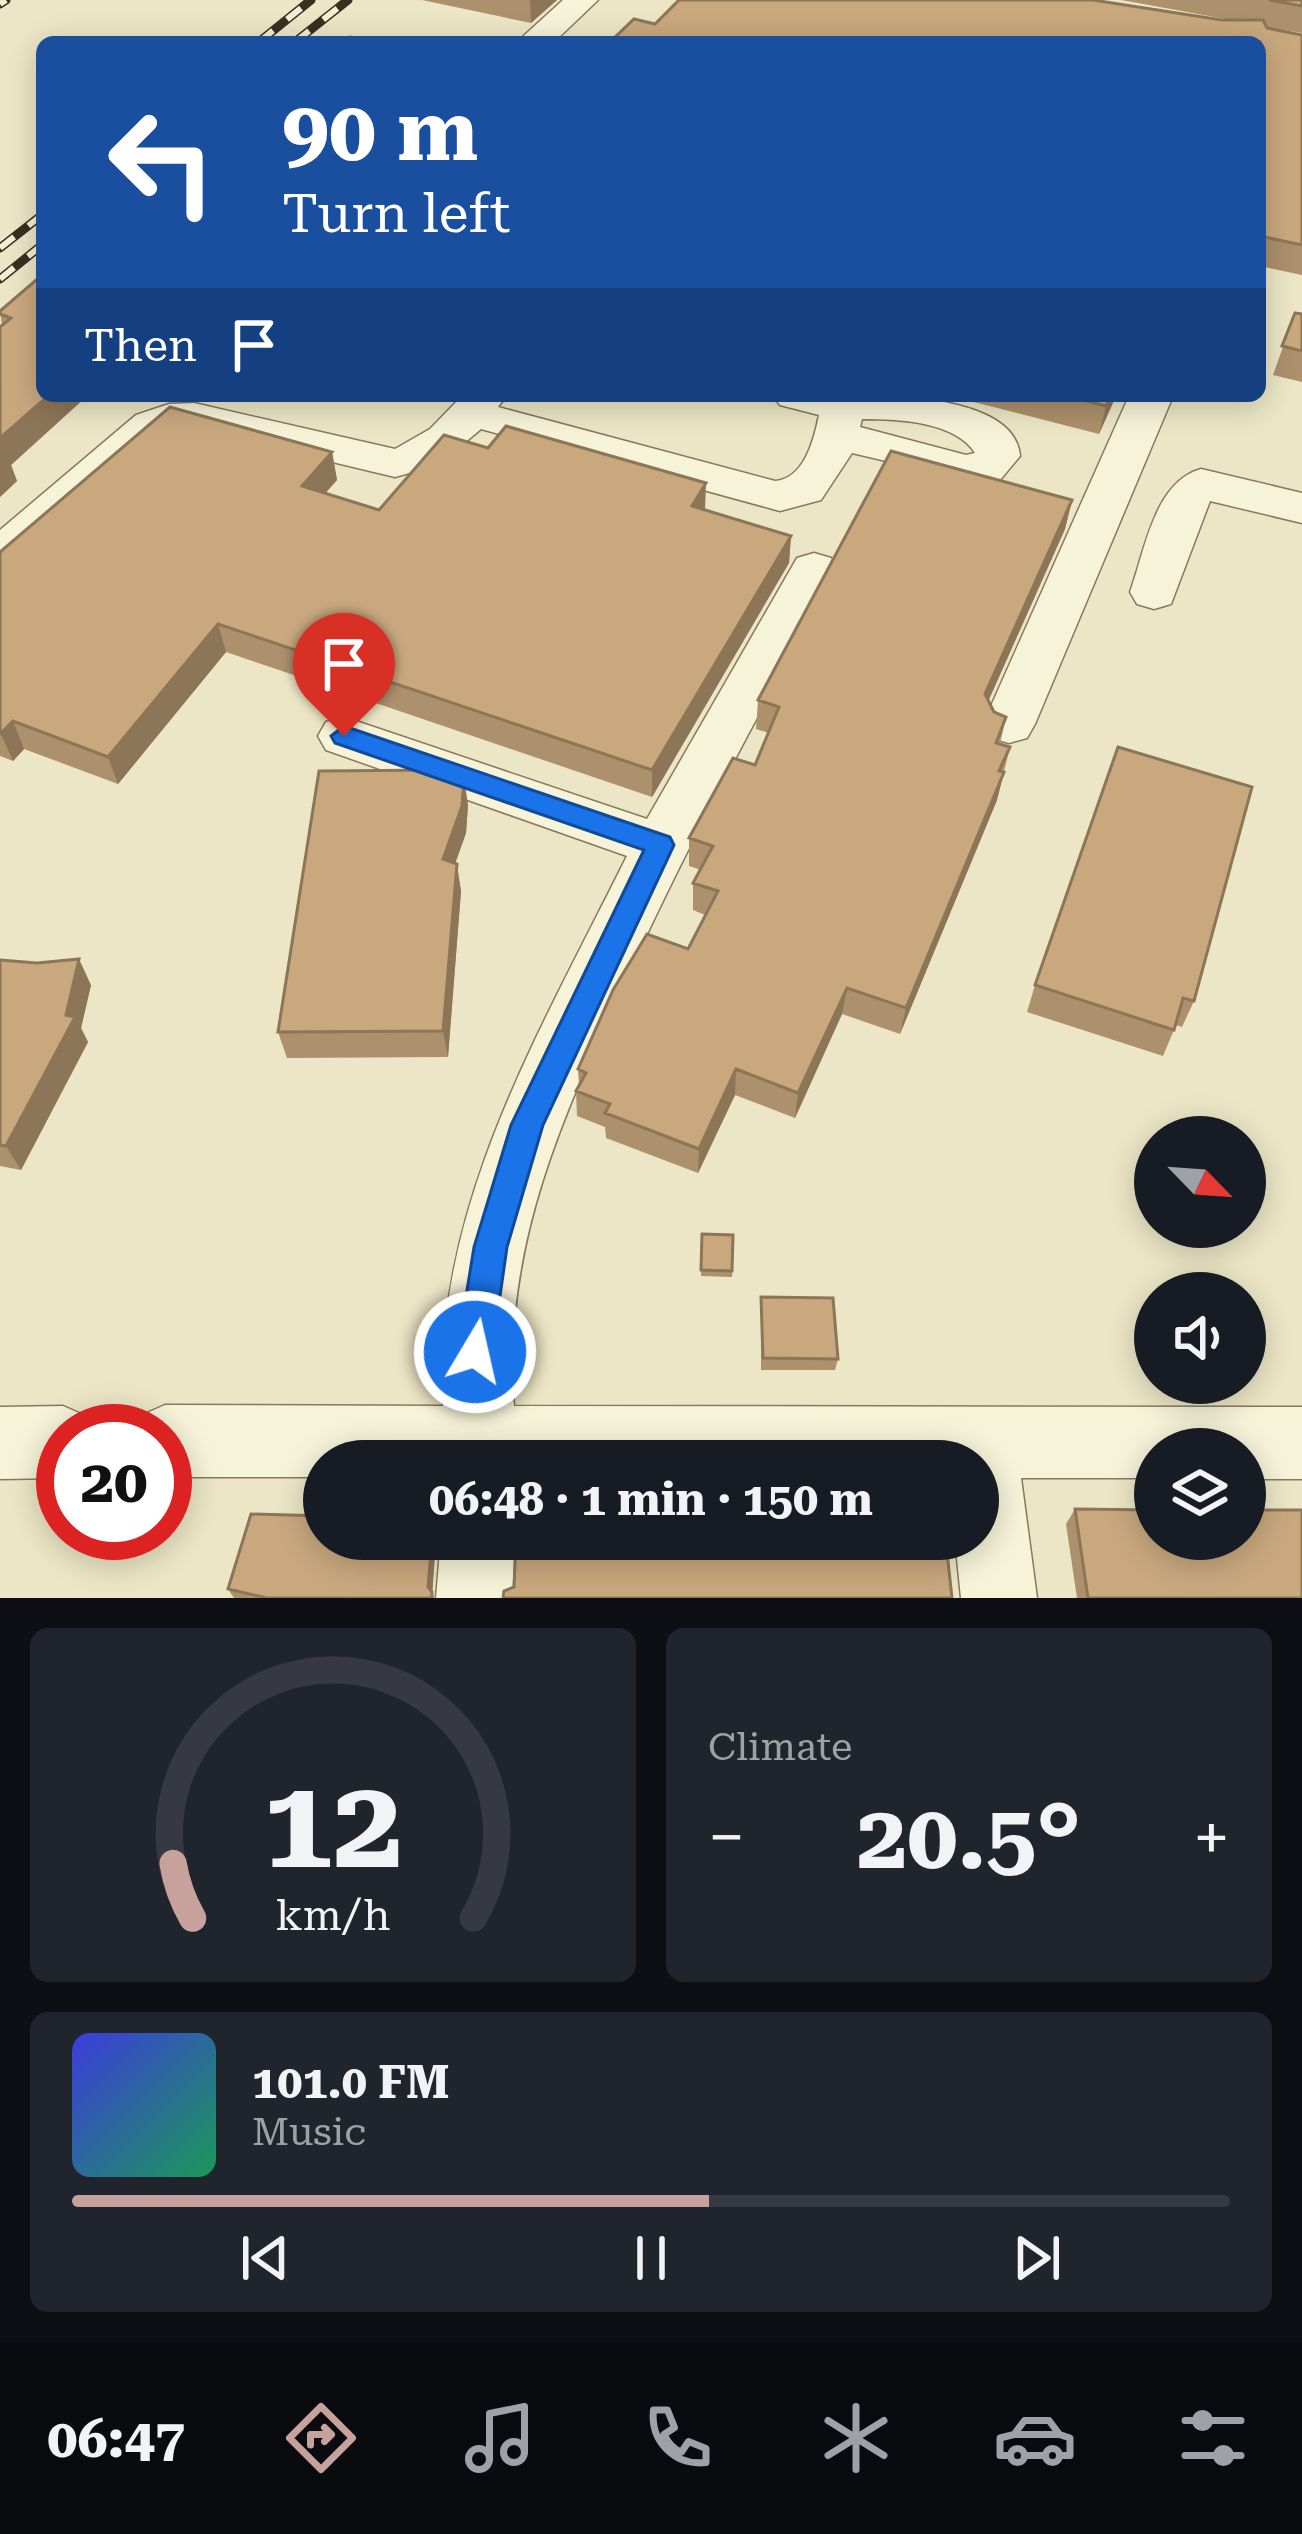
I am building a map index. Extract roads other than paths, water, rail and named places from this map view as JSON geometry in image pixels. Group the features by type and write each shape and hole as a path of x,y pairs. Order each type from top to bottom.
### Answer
{"street":[{"path":"541,36 582,0"},
{"path":"0,521 132,402"},
{"path":"0,556 120,448 169,417 194,416 395,464 418,460 478,404 772,496 793,496 809,485 839,421 806,402"},
{"path":"1009,724 1148,402"},
{"path":"1154,592 1187,497 1201,484 1302,508"},
{"path":"482,1440 475,1352 496,1226 527,1125 660,845 814,569"},
{"path":"344,736 660,845"},
{"path":"0,1443 36,1442"},
{"path":"192,1443 303,1445"},
{"path":"999,1446 1302,1443"},
{"path":"474,1598 477,1560"},
{"path":"994,1560 999,1598"}],"railway":[{"path":"0,4 6,0"},
{"path":"266,36 311,0"},
{"path":"303,36 348,0"},
{"path":"0,248 36,220"},
{"path":"0,279 36,250"}]}
